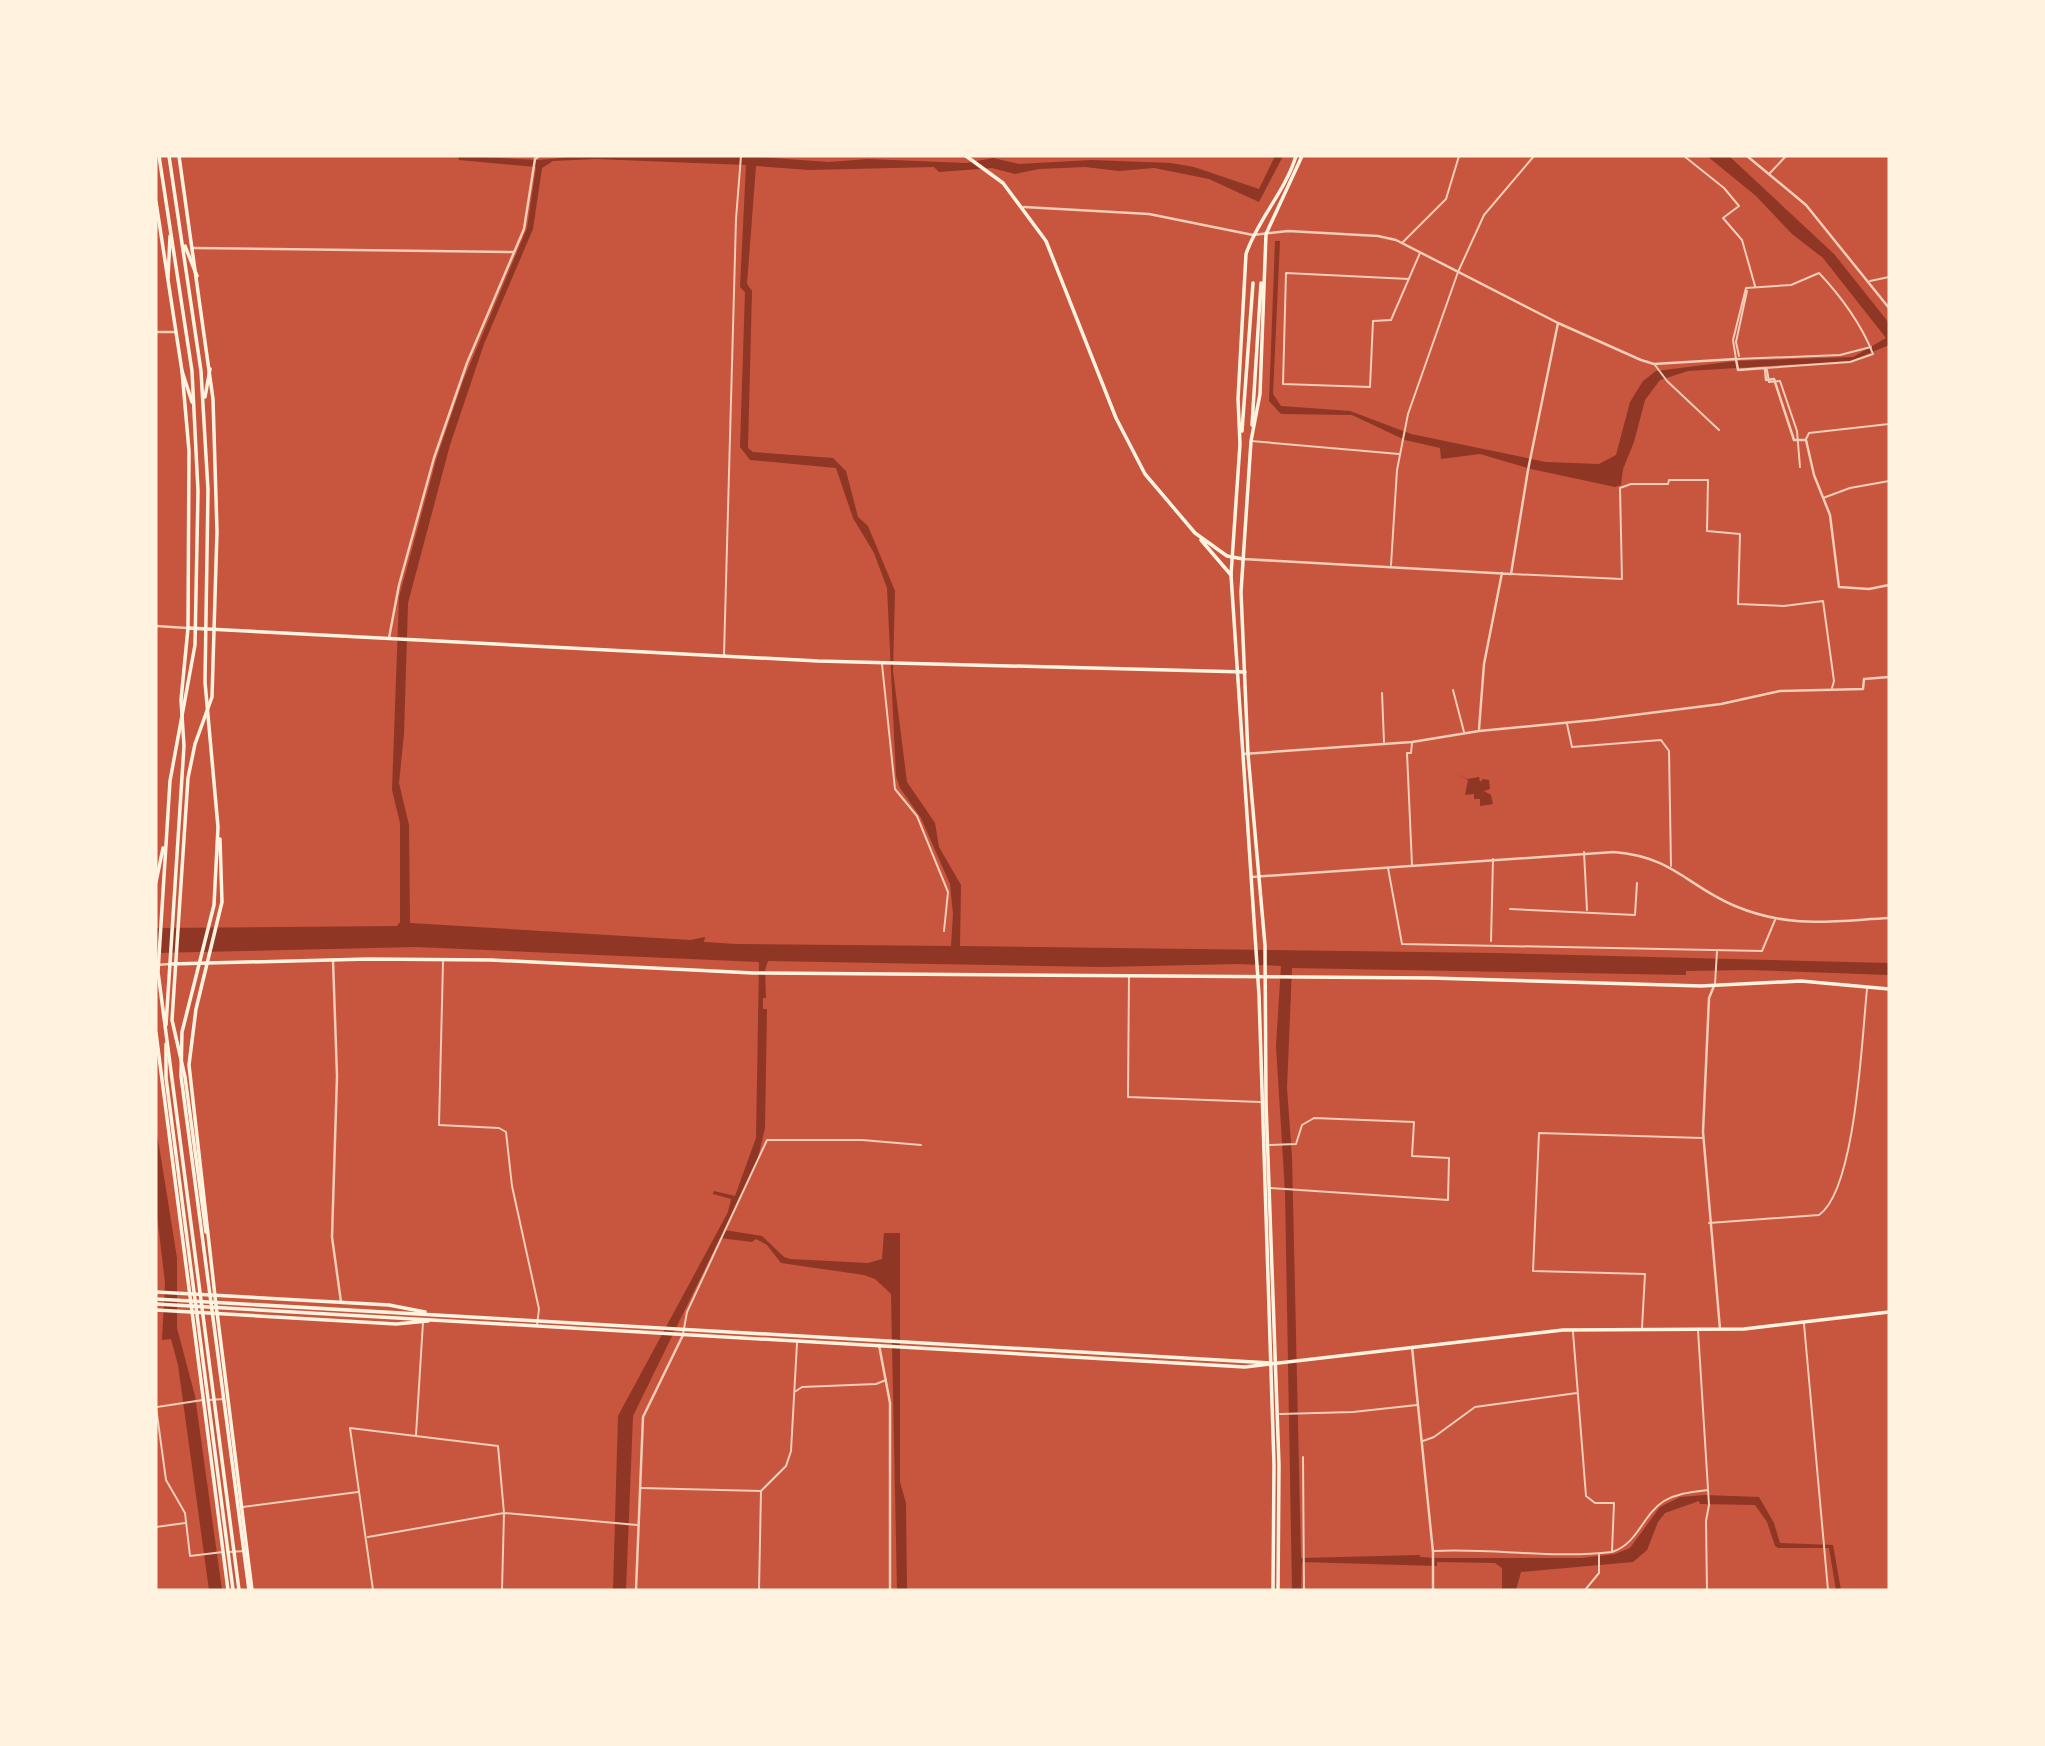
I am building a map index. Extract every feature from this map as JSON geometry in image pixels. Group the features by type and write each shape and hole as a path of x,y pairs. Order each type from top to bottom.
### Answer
{"main road":[{"path":"159,156 187,334 198,491 194,662 173,761 158,957 159,991 239,1590"},
{"path":"169,156 197,333 204,406 208,490 205,682 216,779 222,902 196,1009 190,1050 197,1153 243,1507 251,1590"},
{"path":"178,156 210,369 217,531 212,697 195,744 187,787 166,1078 201,1372 231,1590"},
{"path":"966,156 994,175 1024,207 1057,263 1129,446 1145,474 1231,575"},
{"path":"1240,442 1238,399 1245,267 1253,235 1282,190 1296,156"},
{"path":"1251,441 1259,394 1266,234 1302,156"},
{"path":"156,202 181,371 191,492 188,628 181,700 184,746 170,955 173,964 172,1020 185,1077 216,1296"},
{"path":"168,278 170,226"},
{"path":"182,237 197,276"},
{"path":"1253,283 1231,575 1255,877 1260,1102 1268,1188 1277,1414 1278,1590"},
{"path":"1245,754 1241,592 1261,283"},
{"path":"204,406 210,369"},
{"path":"181,371 194,408"},
{"path":"1195,533 1231,558 1243,559"},
{"path":"188,628 882,663 1245,671"},
{"path":"218,827 214,905 187,1010 180,1059 251,1590"},
{"path":"156,882 166,835"},
{"path":"1255,877 1265,945 1265,1145 1269,1364 1274,1465 1273,1590"},
{"path":"173,964 443,960 777,974 1430,978 1714,986 1801,981 1889,989"},
{"path":"156,1033 193,1294"},
{"path":"158,1292 396,1306 437,1318"},
{"path":"156,1299 797,1341 879,1345 890,1343"},
{"path":"156,1308 396,1324 437,1318"},
{"path":"156,1308 394,1315"},
{"path":"195,1312 229,1552 231,1590"},
{"path":"683,1333 1275,1366 1573,1329 1720,1329 1804,1324 1889,1312"}],"street":[{"path":"724,656 736,219 741,156"},
{"path":"1402,243 1446,199 1459,156"},
{"path":"1391,566 1400,454 1405,431 1458,271 1485,215 1534,156"},
{"path":"1684,156 1724,188 1739,206 1723,218 1742,240 1755,288"},
{"path":"1746,156 1806,205 1889,308"},
{"path":"1769,174 1786,156"},
{"path":"389,638 399,585 434,458 467,363 524,229 536,157"},
{"path":"1024,207 1149,214 1253,235 1288,231 1378,236 1402,243 1558,323 1657,365 1840,355 1871,347"},
{"path":"193,248 514,252"},
{"path":"1409,279 1286,273 1283,384 1370,387 1373,321 1391,320 1409,279 1420,253"},
{"path":"1737,359 1733,340 1746,288 1791,285 1819,273 1844,304 1873,354 1850,362 1766,369 1737,368 1737,359 1737,342 1746,291"},
{"path":"1869,281 1889,277"},
{"path":"1511,574 1528,470 1558,323"},
{"path":"156,332 176,332"},
{"path":"1657,365 1667,381 1719,430"},
{"path":"1766,369 1766,380 1774,379 1794,440 1806,440"},
{"path":"1766,369 1769,382 1780,381 1797,431 1800,467"},
{"path":"1889,424 1809,433 1806,440 1830,515 1839,587 1869,589 1889,585"},
{"path":"1251,441 1400,454"},
{"path":"1243,559 1622,579 1620,488 1631,484 1668,484 1669,480 1708,480 1707,531 1740,534 1738,604 1784,606 1822,601 1834,681 1831,691"},
{"path":"1823,498 1850,488 1889,481"},
{"path":"1479,731 1484,664 1502,573"},
{"path":"156,626 188,628"},
{"path":"882,663 895,789 917,816 948,892 944,931"},
{"path":"1245,754 1412,741 1479,731 1567,723 1721,704 1780,691 1863,689 1864,679 1889,677"},
{"path":"1453,690 1456,707 1462,716 1464,734"},
{"path":"1382,693 1384,743"},
{"path":"1567,723 1572,747 1661,740 1669,751 1671,866"},
{"path":"1412,741 1411,753 1406,753 1412,865"},
{"path":"1584,852 1587,911"},
{"path":"1255,877 1584,852 1634,854 1671,866 1723,900 1775,920 1814,924 1889,918"},
{"path":"1491,941 1493,859"},
{"path":"1388,867 1402,944 1762,951 1775,920"},
{"path":"1510,909 1635,915 1637,883"},
{"path":"1717,952 1714,986 1709,998 1703,1139 1720,1329"},
{"path":"333,960 337,1076 332,1237 341,1303"},
{"path":"443,960 439,1125 499,1128 506,1132 512,1186 539,1309 537,1324"},
{"path":"156,965 173,964"},
{"path":"1129,975 1128,1097 1260,1102"},
{"path":"1709,1223 1819,1216 1828,1210 1849,1148 1868,988"},
{"path":"1265,1145 1296,1144 1301,1125 1314,1118 1414,1122 1412,1156 1449,1158 1448,1200 1268,1188"},
{"path":"1642,1328 1645,1275 1533,1271 1539,1133 1703,1139"},
{"path":"636,1590 643,1416 683,1333 687,1312 730,1226 767,1140 862,1140 921,1145"},
{"path":"416,1436 423,1322"},
{"path":"1804,1324 1828,1590"},
{"path":"1698,1328 1708,1490 1707,1590"},
{"path":"1573,1329 1586,1496 1595,1503 1614,1503 1612,1552"},
{"path":"759,1590 761,1492 786,1466 791,1451 797,1341"},
{"path":"879,1345 887,1379 890,1412 890,1590"},
{"path":"1412,1347 1433,1551 1433,1590"},
{"path":"795,1392 802,1387 876,1384 887,1379"},
{"path":"1422,1441 1434,1437 1475,1407 1578,1393"},
{"path":"229,1398 156,1407 166,1480 185,1513 190,1556 248,1551"},
{"path":"1277,1414 1353,1412 1418,1405"},
{"path":"373,1590 350,1429 498,1446 504,1513 502,1590"},
{"path":"1303,1457 1304,1590"},
{"path":"640,1488 761,1492"},
{"path":"1433,1551 1486,1548 1522,1555 1612,1552 1625,1547 1635,1538 1662,1502 1678,1495 1708,1490"},
{"path":"243,1507 359,1492"},
{"path":"366,1538 504,1513 638,1525"},
{"path":"156,1527 186,1523"},
{"path":"1585,1590 1599,1573 1599,1554"}],"shaded area":[{"path":"458,156 538,160 583,156 744,156 829,162 868,159 966,163 993,158 1019,164 1091,160 1171,163 1194,167 1259,189 1275,156 1283,156 1259,202 1209,179 1154,168 1119,171 1085,167 1039,169 1015,174 992,168 939,172 934,167 809,170 756,166 747,284 752,291 748,448 753,452 833,458 846,471 858,517 868,526 895,591 893,671 907,782 935,823 939,847 961,885 960,946 1494,953 1889,963 1889,975 1750,970 1686,971 1686,975 1292,968 1287,1088 1292,1157 1301,1558 1420,1555 1437,1558 1582,1558 1615,1554 1630,1548 1660,1507 1680,1497 1759,1497 1774,1523 1780,1543 1833,1545 1841,1590 1836,1590 1829,1548 1778,1548 1767,1522 1755,1505 1700,1504 1699,1501 1665,1513 1658,1522 1647,1550 1633,1562 1521,1572 1516,1590 1502,1590 1502,1568 1495,1563 1437,1562 1437,1566 1302,1562 1301,1590 1292,1590 1285,1192 1276,1046 1281,966 1238,964 1102,967 768,961 765,970 766,998 763,998 763,1009 767,1009 765,1128 757,1162 724,1230 762,1236 784,1257 790,1259 868,1263 882,1259 884,1233 900,1233 900,1482 906,1503 907,1590 897,1590 891,1294 875,1279 864,1275 781,1263 767,1245 756,1239 752,1242 720,1238 633,1416 626,1590 613,1590 618,1416 728,1212 731,1199 713,1194 714,1191 735,1196 756,1138 759,962 416,947 156,953 156,928 397,926 400,922 400,823 392,790 399,597 437,457 463,381 527,228 536,167 459,160","holes":["596,159 746,165 740,287 745,292 740,447 750,460 836,468 853,518 874,553 887,588 896,776 900,788 921,818 950,884 953,914 951,946 736,944 704,942 705,937 690,940 410,923 409,825 399,783 404,734 408,603 450,445 484,344 533,229 542,168 553,161"]},
{"path":"1707,156 1729,156 1834,254 1889,323 1889,345 1851,361 1688,371 1660,380 1645,400 1634,442 1623,469 1621,485 1615,487 1531,469 1480,454 1441,459 1440,448 1405,440 1352,415 1281,414 1269,401 1275,241 1280,241 1273,394 1281,406 1350,411 1411,434 1546,462 1599,464 1616,455 1630,402 1643,381 1656,371 1736,361 1853,357 1886,338 1823,258 1792,234 1756,196"},
{"path":"1455,773 1467,779 1479,777 1480,782 1483,779 1489,780 1490,789 1484,791 1491,795 1493,804 1480,806 1480,799 1474,799 1474,794 1465,795 1468,780"},
{"path":"156,1127 177,1258 177,1328 195,1396 222,1590 209,1590 178,1365 171,1339 162,1340 165,1283 156,1206"}]}
